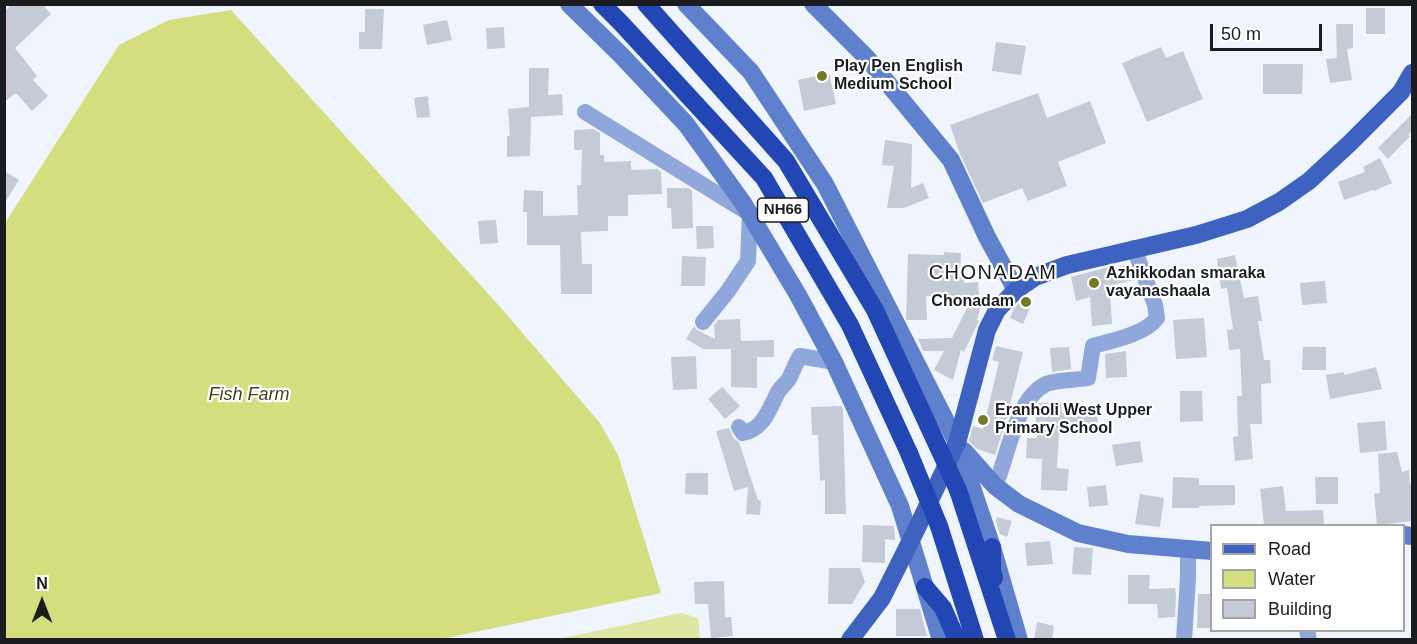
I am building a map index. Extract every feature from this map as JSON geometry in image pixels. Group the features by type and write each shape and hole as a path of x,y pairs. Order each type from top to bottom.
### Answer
{"highway":[{"name":"NH66","path":"602,4 764,178 850,325 909,453 939,526 975,639"},
{"name":"NH66","path":"646,4 786,161 875,310 958,490 1010,638"},
{"path":"992,547 992,570 1010,638"},
{"path":"925,587 943,608 957,639"}],"main road":[{"path":"850,639 882,598 957,443 987,330 997,310 1016,290 1035,277 1067,265 1196,235 1237,222 1279,202 1309,181 1350,143 1401,92 1413,72"}],"street":[{"path":"569,4 686,124 750,214 798,295 834,362 900,506 941,639"},
{"path":"686,4 751,72 825,184 957,443 992,547"},
{"path":"813,4 867,58 951,160 987,237 1016,290"},
{"path":"585,112 750,214"},
{"path":"703,322 748,261 750,214"},
{"path":"994,486 1001,471 1013,429 1030,399 1046,384 1088,378 1093,346 1141,330 1154,323 1157,318 1155,305 1134,248"},
{"path":"739,427 743,433 759,426 800,356 834,362"},
{"path":"957,443 994,486 1019,504 1078,533 1128,544 1210,551"},
{"path":"1184,639 1188,549"}],"shaded area":[{"path":"681,613 698,618 700,639 558,639"}],"water":[{"name":"Fish Farm","path":"231,10 501,308 600,423 618,455 661,593 442,639 5,639 5,223 119,45 169,20"}],"building":[{"path":"12,4 42,4 51,14 15,48 37,76 33,80 48,96 32,111 16,93 4,102 4,12"},
{"path":"1366,8 1385,8 1385,34 1366,34"},
{"path":"365,9 384,9 382,49 359,49 359,32 365,32"},
{"path":"447,20 452,40 427,45 423,25"},
{"path":"1336,24 1353,24 1353,48 1347,49 1352,80 1330,83 1326,59 1337,58"},
{"path":"504,27 505,48 487,49 486,28"},
{"path":"996,42 1026,46 1021,75 992,71"},
{"path":"1161,47 1166,58 1183,51 1203,99 1147,122 1122,63"},
{"path":"1263,64 1303,64 1302,94 1263,94"},
{"path":"529,68 549,68 548,95 562,94 563,115 531,117 530,156 507,157 507,136 510,136 508,109 529,107"},
{"name":"Play Pen English Medium School","path":"829,73 836,104 804,111 798,80"},
{"path":"1038,93 1047,118 1090,101 1106,143 1058,162 1067,186 1028,201 1022,188 983,203 960,154 950,125"},
{"path":"428,96 430,117 417,118 414,98"},
{"path":"1413,113 1413,129 1408,135 1410,136 1388,159 1378,148"},
{"path":"593,129 600,133 600,155 604,155 604,162 631,161 631,170 658,169 661,172 662,194 628,195 628,216 608,216 608,231 581,232 582,264 592,264 592,294 561,294 560,245 527,245 527,212 523,212 524,190 543,191 543,216 578,215 577,185 581,185 582,150 574,150 574,130"},
{"path":"885,140 912,144 911,188 923,183 929,198 904,208 887,208 894,166 882,165"},
{"path":"1380,158 1392,183 1344,200 1338,182 1365,172 1363,167"},
{"path":"4,171 19,180 4,204"},
{"path":"667,188 692,190 693,228 672,229 671,208 667,208"},
{"path":"496,220 498,243 480,244 478,221"},
{"path":"696,226 713,226 714,248 697,249"},
{"path":"944,252 961,253 960,276 965,276 964,283 978,282 980,309 977,320 979,321 964,352 961,350 953,380 934,370 944,351 923,351 918,339 952,338 972,298 926,296 927,320 906,319 908,254 944,255"},
{"path":"1235,255 1244,298 1258,296 1262,321 1258,321 1264,360 1270,360 1271,383 1261,384 1262,424 1250,424 1253,459 1235,461 1233,437 1238,436 1237,396 1242,396 1240,349 1229,350 1227,330 1233,329 1227,288 1221,289 1217,259"},
{"path":"682,256 706,257 705,286 681,286"},
{"path":"1129,264 1134,280 1116,284 1117,289 1110,291 1112,324 1092,326 1090,297 1076,301 1071,277"},
{"path":"1325,281 1327,303 1302,305 1300,283"},
{"path":"1025,297 1033,301 1023,324 1010,318 1014,308"},
{"path":"1204,318 1207,357 1176,359 1173,320"},
{"path":"740,319 741,341 774,340 774,357 757,357 757,388 731,387 731,349 703,349 686,339 694,326 697,330 715,339 714,325 718,320"},
{"path":"996,346 1023,352 995,455 977,449 969,441 973,426 983,429 999,362 992,360"},
{"path":"1069,347 1071,369 1052,372 1050,348"},
{"path":"1303,347 1326,347 1326,370 1302,370"},
{"path":"1126,351 1127,377 1106,378 1105,354"},
{"path":"696,356 697,389 673,390 671,357"},
{"path":"1376,367 1382,389 1330,399 1326,375 1344,372 1344,375"},
{"path":"722,387 740,406 725,419 708,399"},
{"path":"1180,391 1202,391 1203,421 1180,422"},
{"path":"1061,402 1062,413 1097,411 1098,429 1059,432 1057,468 1069,469 1067,491 1041,490 1042,459 1026,458 1027,438 1037,438 1035,409 1039,403"},
{"path":"842,406 846,514 825,514 825,480 820,481 818,435 812,435 811,407"},
{"path":"1385,421 1387,450 1360,453 1357,423"},
{"path":"729,428 734,439 739,442 758,500 761,501 760,515 746,514 748,487 734,491 716,431"},
{"path":"1140,441 1143,462 1116,466 1112,445"},
{"path":"1397,452 1402,472 1409,470 1410,485 1413,485 1413,521 1377,524 1374,494 1380,493 1378,454"},
{"path":"686,473 708,473 708,495 685,494"},
{"path":"1173,477 1199,478 1199,485 1235,485 1235,505 1172,508"},
{"path":"1315,477 1338,477 1338,504 1316,504"},
{"path":"1106,485 1108,505 1089,507 1087,487"},
{"path":"1283,486 1286,511 1323,510 1324,524 1264,524 1260,489"},
{"path":"1140,494 1164,498 1160,527 1135,524"},
{"path":"997,517 1012,521 1007,537 1000,534 996,522"},
{"path":"863,525 894,526 895,540 885,539 885,563 862,562"},
{"path":"1050,541 1053,564 1027,566 1025,543"},
{"path":"1074,547 1093,548 1091,575 1072,574"},
{"path":"829,568 860,568 865,582 852,604 828,604"},
{"path":"1128,575 1150,575 1149,589 1175,588 1175,617 1158,618 1157,604 1128,604"},
{"path":"724,581 725,617 731,617 733,636 711,638 708,604 695,604 694,582"},
{"path":"1198,594 1210,594 1210,628 1197,628"},
{"path":"896,609 920,609 927,636 896,636"},
{"path":"1037,622 1054,626 1052,639 1034,639"}],"place":[{"name":"Play Pen English Medium School","path":"822,76"},
{"name":"Azhikkodan smaraka vayanashaala","path":"1094,283"},
{"name":"Chonadam","path":"1026,302"},
{"name":"Eranholi West Upper Primary School","path":"983,420"}],"district":[{"name":"CHONADAM","path":"993,273"}]}
